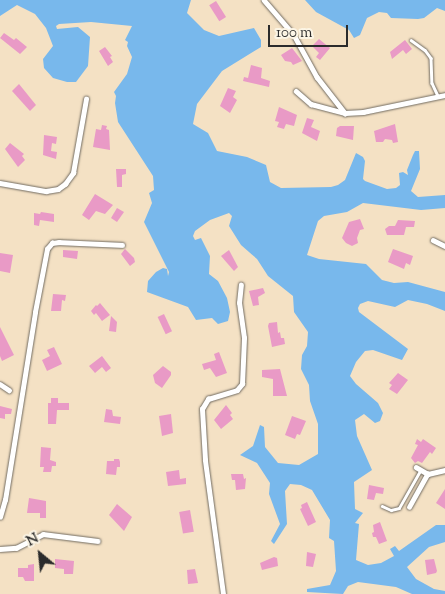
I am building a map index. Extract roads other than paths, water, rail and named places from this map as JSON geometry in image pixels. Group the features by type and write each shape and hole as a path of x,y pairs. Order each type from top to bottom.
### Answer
{"street":[{"path":"264,0 294,35 317,77 345,113"},
{"path":"296,91 310,104 345,113 363,112 445,94"},
{"path":"0,183 46,192 58,189 65,184 73,173 86,99"},
{"path":"433,240 445,246"},
{"path":"0,517 5,500 35,312 48,249 52,243 59,242 122,245"},
{"path":"223,594 205,460 202,409 208,399 237,390 242,384 244,338 239,303 241,286"},
{"path":"0,384 10,390"},
{"path":"418,469 427,474 445,470"},
{"path":"409,507 427,474"},
{"path":"0,548 16,548 42,534 98,541"}],"lane":[{"path":"411,40 425,50 430,58 432,82 438,96"},
{"path":"382,506 391,510 399,508 418,469"}],"water":[{"path":"0,0 191,0 187,13 204,30 219,36 254,28 261,40 261,47 222,71 197,104 193,124 208,133 217,151 247,157 266,165 270,182 281,188 331,187 338,185 345,180 356,153 363,157 365,161 363,179 365,181 387,189 396,188 400,185 399,173 403,172 408,175 407,170 413,155 415,151 419,151 420,169 411,191 418,197 445,195 445,208 421,210 363,203 347,212 324,216 318,221 307,255 319,259 366,264 382,280 394,283 408,282 445,292 445,311 427,304 408,300 395,307 368,301 360,304 359,312 408,349 402,360 373,350 365,351 356,362 350,376 356,384 378,403 383,413 380,421 375,423 364,414 355,420 357,436 372,470 354,482 355,509 363,513 355,523 359,524 356,560 368,565 381,563 394,556 390,549 395,546 399,551 436,525 445,525 445,542 429,547 407,567 416,579 434,589 445,591 445,594 412,594 396,587 358,582 348,586 343,594 307,592 307,589 330,585 336,571 334,541 329,538 330,520 312,490 301,485 290,484 285,491 287,524 274,544 271,541 280,524 269,494 270,483 257,463 240,455 253,446 260,425 264,427 265,447 278,463 299,465 318,454 318,424 310,401 309,385 301,369 302,355 307,346 308,332 294,312 293,296 268,276 257,259 241,245 229,226 232,216 229,213 210,220 195,231 193,236 195,240 201,238 210,256 209,274 218,281 227,298 230,312 228,321 218,324 212,318 196,320 188,307 147,292 148,281 156,272 163,268 167,269 168,276 169,272 144,222 152,203 149,193 154,190 153,176 118,122 115,103 116,96 114,92 127,74 132,57 127,46 128,42 125,40 132,26 91,22 59,24 56,26 57,29 78,27 90,37 88,66 76,82 67,82 53,78 44,68 43,59 53,46 46,28 35,14 17,5 0,16"},
{"path":"305,0 445,0 445,11 437,8 424,18 418,19 391,18 387,13 379,12 367,18 360,35 354,38 349,30 316,12"}]}
